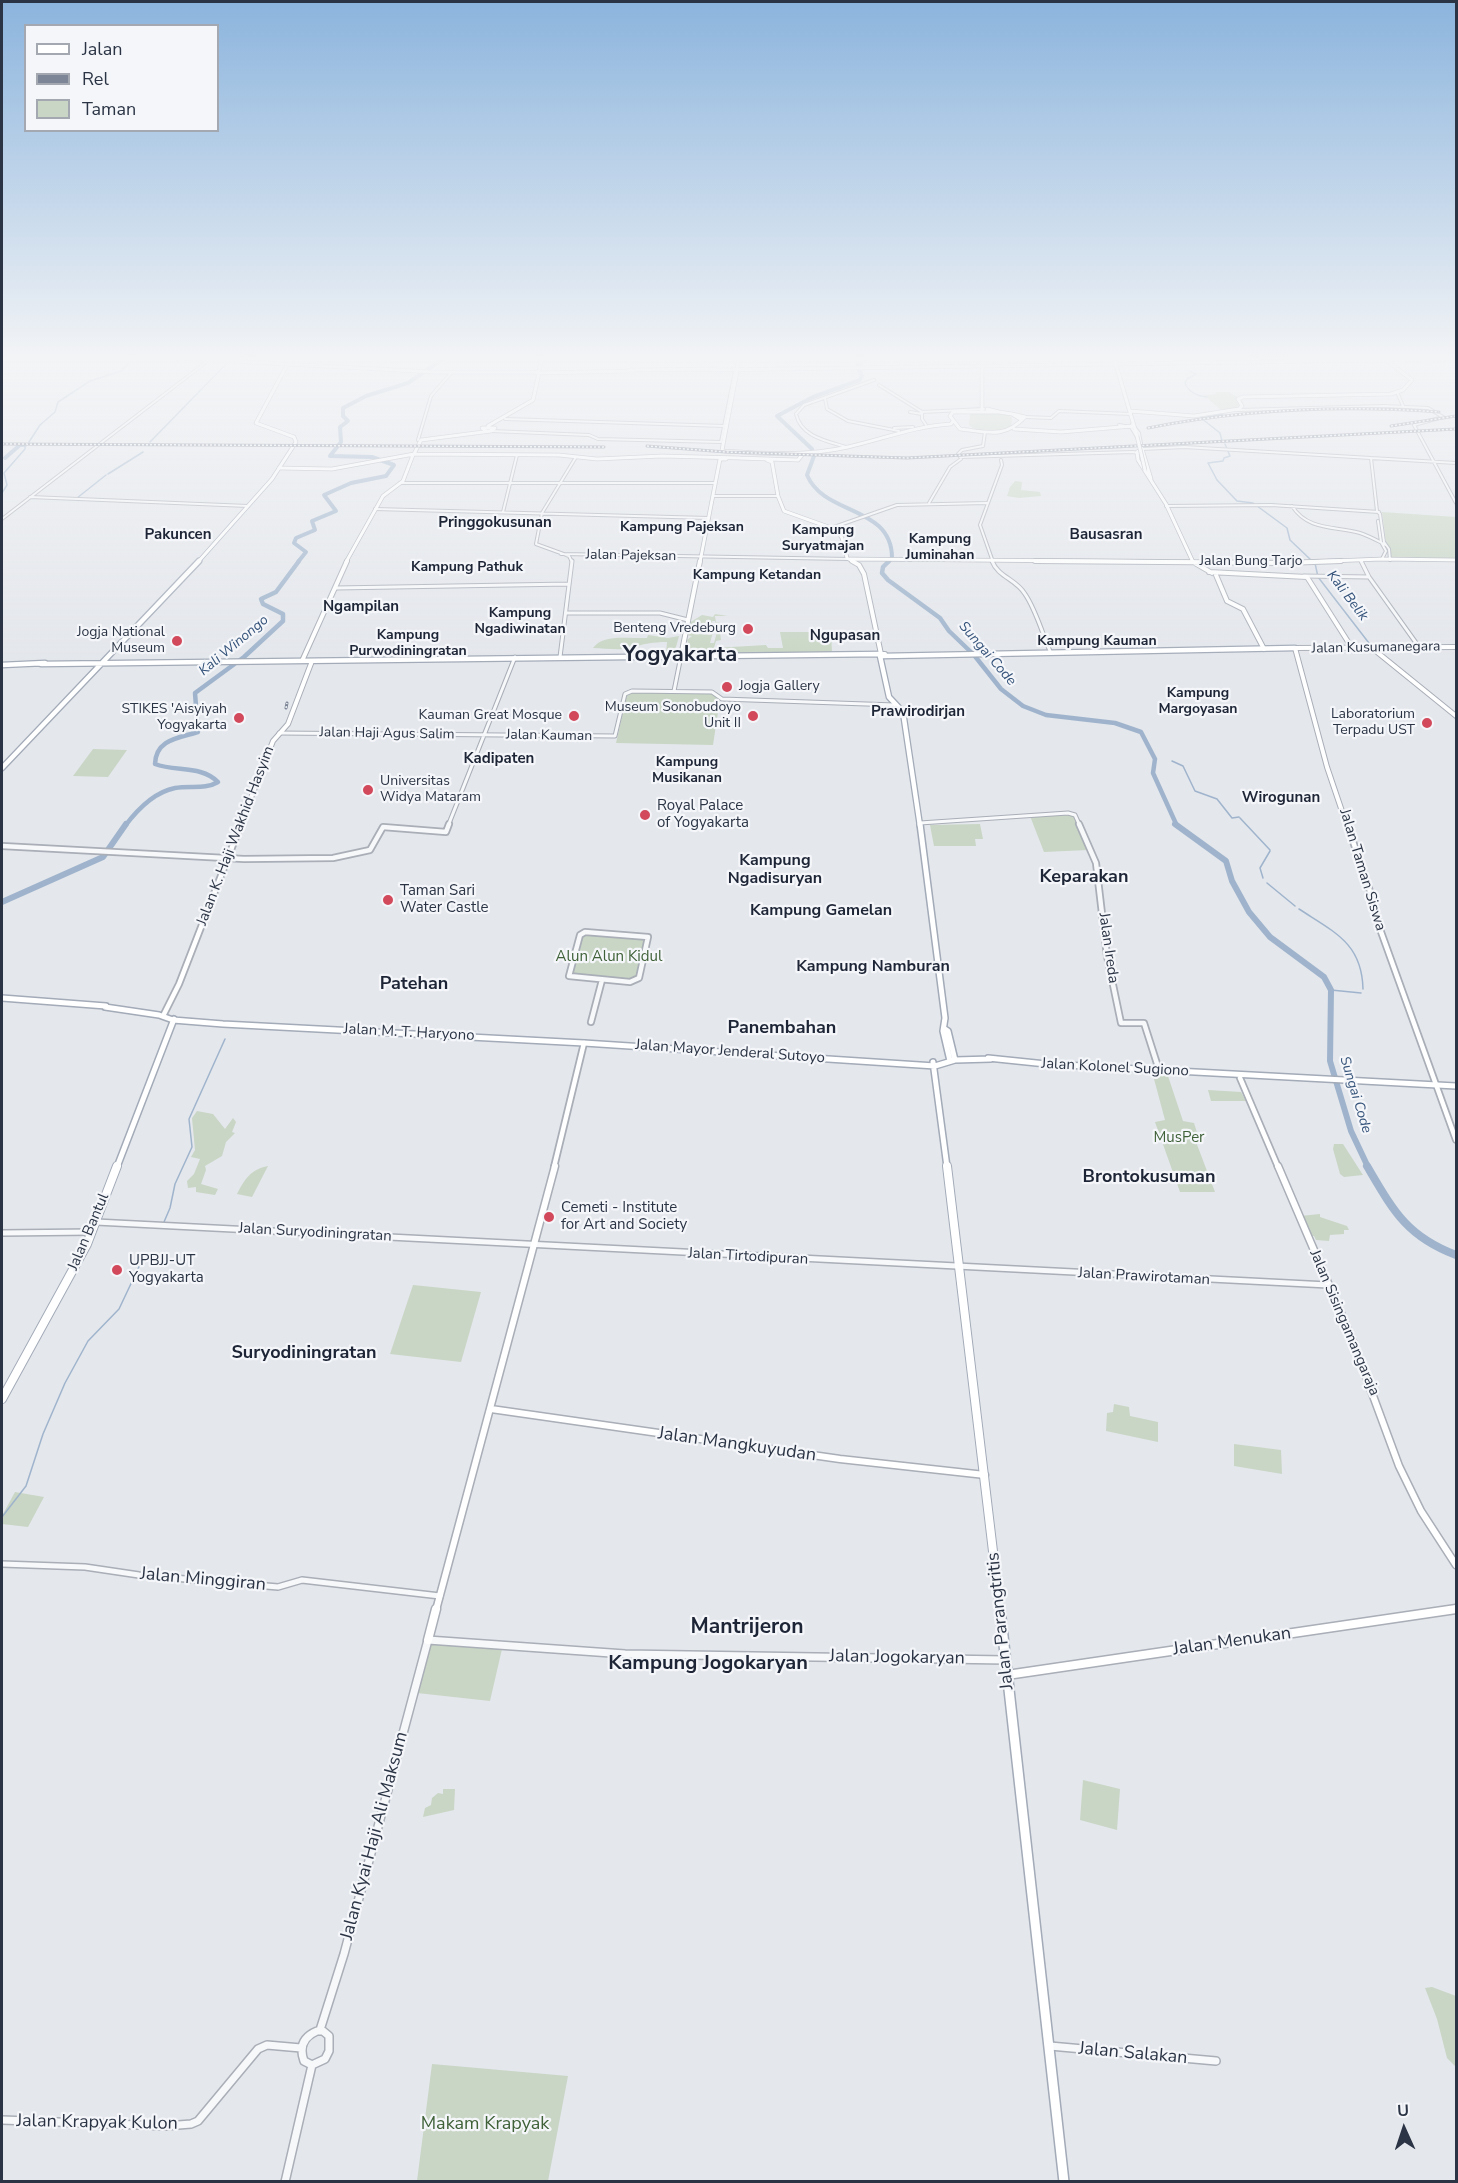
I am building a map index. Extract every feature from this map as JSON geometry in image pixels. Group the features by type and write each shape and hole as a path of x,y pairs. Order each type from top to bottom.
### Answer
{"main road":[{"path":"2,774 116,648 189,573 248,506 284,460"},
{"path":"279,468 325,469 382,460"},
{"path":"302,661 347,561 375,509 385,494 400,483 411,460"},
{"path":"681,656 720,460"},
{"path":"767,460 771,462 773,468 782,507 789,514 832,526 842,535 846,557 854,560 895,560"},
{"path":"777,460 786,461"},
{"path":"773,468 777,463 797,460"},
{"path":"1142,460 1145,470 1166,506 1193,562 1217,575 1314,577 1352,648"},
{"path":"1142,460 1146,475 1151,479"},
{"path":"1144,460 1151,479"},
{"path":"854,560 861,568 868,589 891,699 903,712 920,823 945,1029 943,1031 950,1059 933,1066"},
{"name":"Jalan Bung Tarjo","path":"895,560 1193,562 1382,560"},
{"path":"1382,560 1456,560"},
{"path":"1217,575 1227,601 1243,609 1264,649"},
{"path":"1381,652 1386,647"},
{"name":"Jalan Kusumanegara","path":"1295,648 1456,647"},
{"path":"2,664 515,657 882,656 960,652 1295,648"},
{"name":"Jalan Taman Siswa","path":"1295,648 1327,767 1370,888 1380,929 1456,1140"},
{"path":"1374,648 1456,714"},
{"path":"1374,648 1456,714"},
{"path":"681,656 882,656"},
{"name":"Jalan K. Haji Wakhid Hasyim","path":"162,1014 178,982 273,741 286,727 312,661"},
{"path":"92,664 103,664"},
{"path":"2,768 103,664"},
{"name":"Jalan M. T. Haryono","path":"2,998 105,1006 162,1014 175,1020 584,1041"},
{"name":"Jalan Bantul","path":"2,1399 84,1252 175,1020"},
{"path":"428,1640 565,1127 584,1041"},
{"name":"Jalan Mayor Jenderal Sutoyo","path":"584,1041 933,1066"},
{"name":"Jalan Kolonel Sugiono","path":"933,1066 950,1059 991,1059 1239,1077 1436,1087"},
{"name":"Jalan Parangtritis","path":"933,1066 961,1267 1064,2181"},
{"name":"Jalan Sisingamangaraja","path":"1239,1077 1376,1398 1399,1466 1421,1511 1456,1565"},
{"path":"1436,1087 1456,1088"},
{"name":"Jalan Mangkuyudan","path":"491,1409 840,1459 985,1475"},
{"name":"Jalan Menukan","path":"1007,1675 1456,1609"}],"street":[{"path":"2,519 79,460"},
{"path":"503,512 516,460"},
{"path":"560,657 571,560 536,544 542,513 574,460"},
{"path":"929,503 950,467 958,460"},
{"path":"998,460 1000,471 980,525 998,573 1012,581 1025,593 1050,651"},
{"path":"1371,460 1381,542 1386,553 1382,560"},
{"path":"1401,460 1456,463"},
{"path":"1435,462 1456,503"},
{"path":"400,483 715,483"},
{"path":"713,496 778,496"},
{"path":"30,497 248,506"},
{"path":"832,526 897,504 987,503"},
{"path":"1166,506 1260,505 1379,512"},
{"path":"1292,506 1298,515 1313,523 1361,534 1386,545"},
{"path":"375,509 709,518"},
{"path":"1381,533 1390,560"},
{"name":"Jalan Pajeksan","path":"561,554 854,560"},
{"path":"1361,560 1369,577 1419,647"},
{"path":"1314,577 1369,577"},
{"path":"336,588 569,584"},
{"path":"566,613 660,613 689,619"},
{"path":"681,656 674,691 715,693 724,699 895,705"},
{"path":"2,846 228,858 333,858 356,855 371,849 382,827 446,832 515,657"},
{"name":"Jalan Kauman","path":"483,735 613,736 621,704 627,692 674,691"},
{"path":"286,727 290,732"},
{"name":"Jalan Haji Agus Salim","path":"279,733 483,735"},
{"name":"Jalan Ireda","path":"920,823 1072,813 1075,815 1096,863 1107,956 1121,1023 1144,1023 1159,1070"},
{"path":"582,933 648,937 639,978 630,982 602,980 572,978 568,975 582,933"},
{"path":"591,1022 602,980"},
{"name":"Jalan Suryodiningratan","path":"96,1222 534,1246"},
{"path":"2,1233 92,1232"},
{"name":"Jalan Tirtodipuran","path":"534,1246 961,1267"},
{"name":"Jalan Prawirotaman","path":"961,1267 1328,1285"},
{"name":"Jalan Minggiran","path":"2,1564 85,1568 278,1587 302,1580 440,1596"},
{"name":"Jalan Jogokaryan","path":"428,1640 648,1655 1005,1660"},
{"name":"Jalan Kyai Haji Ali Maksum","path":"320,2031 344,1954 428,1640"},
{"path":"320,2031 329,2036 330,2050 322,2062 312,2065 302,2058 301,2048 307,2036 320,2031"},
{"name":"Jalan Krapyak Kulon","path":"2,2120 166,2126 191,2124 205,2115 258,2049 267,2045 301,2048"},
{"name":"Jalan Salakan","path":"1050,2046 1216,2061"},
{"path":"285,2181 312,2065"}],"green space":[{"path":"1015,481 1022,482 1021,490 1040,492 1041,496 1019,498 1007,496"},
{"path":"1382,512 1456,517 1456,560 1392,559 1386,542"},
{"path":"715,614 728,616 715,616 716,622 720,623 720,628 717,628 715,621 712,621 714,631 696,629 694,634 711,635 713,632 710,643 714,643 717,632 720,632 721,640 716,641 714,648 766,645 768,648 783,648 780,632 831,632 832,652 697,654 690,648 687,640 692,636 686,635 687,629 691,627 689,623 702,615 713,617"},
{"path":"648,635 668,638 679,636 676,647 666,655 667,642 621,649 593,648 603,640 647,638"},
{"path":"630,692 711,693 720,699 713,745 616,743 627,694"},
{"path":"93,749 127,750 108,777 73,776"},
{"path":"1073,815 1088,850 1044,852 1030,816"},
{"path":"980,824 983,839 975,839 976,846 934,846 930,825"},
{"name":"Alun Alun Kidul","path":"587,933 647,938 637,978 630,981 570,975 582,936"},
{"name":"MusPer","path":"1157,1072 1167,1073 1183,1121 1194,1123 1199,1139 1196,1142 1215,1192 1180,1192 1155,1122 1165,1120 1154,1079 1158,1079"},
{"path":"1208,1090 1241,1092 1246,1101 1211,1101"},
{"path":"197,1111 213,1114 225,1129 233,1118 236,1122 232,1132 235,1133 226,1142 222,1156 205,1166 206,1170 201,1184 218,1189 215,1195 196,1192 196,1187 188,1188 187,1181 194,1174 200,1159 191,1157 195,1150 192,1118"},
{"path":"1334,1144 1343,1144 1363,1175 1344,1177 1340,1174 1333,1149"},
{"path":"268,1166 252,1197 237,1194 249,1176 262,1167"},
{"path":"1320,1214 1320,1217 1347,1226 1349,1230 1344,1230 1344,1234 1330,1235 1329,1241 1316,1240 1314,1236 1308,1236 1300,1216"},
{"path":"413,1285 481,1292 461,1362 390,1354"},
{"path":"1114,1404 1129,1407 1130,1416 1158,1422 1158,1442 1106,1431 1107,1413 1113,1412"},
{"path":"1234,1444 1281,1450 1282,1474 1234,1466"},
{"path":"15,1492 44,1497 28,1527 2,1524 2,1516"},
{"path":"430,1641 502,1649 490,1701 417,1693"},
{"path":"1083,1780 1120,1789 1117,1830 1080,1820"},
{"path":"443,1789 455,1789 454,1810 423,1817 425,1808 431,1805 432,1798 438,1793 443,1794"},
{"path":"1432,1987 1456,1996 1456,2067 1447,2058 1437,2019 1425,1988"},
{"name":"Makam Krapyak","path":"432,2064 568,2076 548,2181 417,2181"}],"waterway":[{"path":"2,493 7,485 4,473 15,460"},
{"path":"108,474 130,460"},
{"name":"Kali Winongo","path":"298,562 306,552 294,543 296,538 315,530 312,521 336,511 324,495 351,483 386,476 394,465 380,460"},
{"name":"Sungai Code","path":"813,460 807,475 816,488 827,498 870,519 881,528 889,541 892,558 883,567 882,573 888,580 940,618 1001,689 1023,706 1046,715 1115,723 1141,732 1155,759 1153,773 1177,825"},
{"name":"Kali Belik","path":"1223,460 1208,463 1217,480 1237,501 1253,503 1287,528 1290,540 1311,560"},
{"path":"77,498 106,475"},
{"name":"Kali Winongo","path":"125,826 141,808 160,793 175,788 208,786 218,782 204,773 155,764 156,756 164,744 198,732 195,693 244,657 283,621 283,614 263,604 261,599 276,592 299,561"},
{"name":"Kali Belik","path":"1315,563 1318,577 1372,647"},
{"name":"Kali Belik","path":"1432,695 1445,705"},
{"path":"1172,761 1183,766 1195,791 1217,799 1232,818 1239,817"},
{"path":"1240,818 1270,850"},
{"name":"Kali Winongo","path":"2,902 103,857 126,824"},
{"name":"Sungai Code","path":"1177,825 1226,861 1232,881 1249,912 1270,937 1324,977 1331,990 1330,1061 1351,1131 1368,1167"},
{"path":"1263,878 1260,868 1270,851"},
{"path":"1267,883 1295,906"},
{"path":"1299,909 1344,940 1358,960 1363,989"},
{"path":"1331,990 1361,993"},
{"path":"164,1222 170,1208 175,1184 192,1147 189,1119 225,1039"},
{"name":"Sungai Code","path":"1367,1166 1403,1220 1425,1239 1456,1255"},
{"path":"2,1517 26,1486 43,1434 65,1383 88,1341 119,1309 145,1254"}],"railway":[{"path":"286,708 287,703"}],"place":[{"name":"Benteng Vredeburg","path":"748,629"},
{"name":"Jogja National Museum","path":"177,641"},
{"name":"Jogja Gallery","path":"727,687"},
{"name":"Kauman Great Mosque","path":"574,716"},
{"name":"Museum Sonobudoyo Unit II","path":"753,716"},
{"name":"STIKES 'Aisyiyah Yogyakarta","path":"239,718"},
{"name":"Laboratorium Terpadu UST","path":"1427,723"},
{"name":"Universitas Widya Mataram","path":"368,790"},
{"name":"Royal Palace of Yogyakarta","path":"645,815"},
{"name":"Taman Sari Water Castle","path":"388,900"},
{"name":"Cemeti - Institute for Art and Society","path":"549,1217"},
{"name":"UPBJJ-UT Yogyakarta","path":"117,1270"}],"district":[{"name":"Pringgokusunan","path":"495,523"},
{"name":"Kampung Pajeksan","path":"682,528"},
{"name":"Pakuncen","path":"178,535"},
{"name":"Bausasran","path":"1106,535"},
{"name":"Kampung Suryatmajan","path":"823,540"},
{"name":"Kampung Juminahan","path":"940,548"},
{"name":"Kampung Pathuk","path":"467,568"},
{"name":"Kampung Ketandan","path":"757,576"},
{"name":"Ngampilan","path":"361,607"},
{"name":"Kampung Ngadiwinatan","path":"520,622"},
{"name":"Ngupasan","path":"845,636"},
{"name":"Kampung Kauman","path":"1097,642"},
{"name":"Kampung Purwodiningratan","path":"408,644"},
{"name":"Yogyakarta","path":"680,656"},
{"name":"Kampung Margoyasan","path":"1198,702"},
{"name":"Prawirodirjan","path":"918,712"},
{"name":"Kadipaten","path":"499,759"},
{"name":"Kampung Musikanan","path":"687,772"},
{"name":"Wirogunan","path":"1281,798"},
{"name":"Kampung Ngadisuryan","path":"775,870"},
{"name":"Keparakan","path":"1084,878"},
{"name":"Kampung Gamelan","path":"821,911"},
{"name":"Kampung Namburan","path":"873,967"},
{"name":"Patehan","path":"414,985"},
{"name":"Panembahan","path":"782,1029"},
{"name":"Brontokusuman","path":"1149,1178"},
{"name":"Suryodiningratan","path":"304,1354"},
{"name":"Mantrijeron","path":"747,1628"},
{"name":"Kampung Jogokaryan","path":"708,1664"}]}
